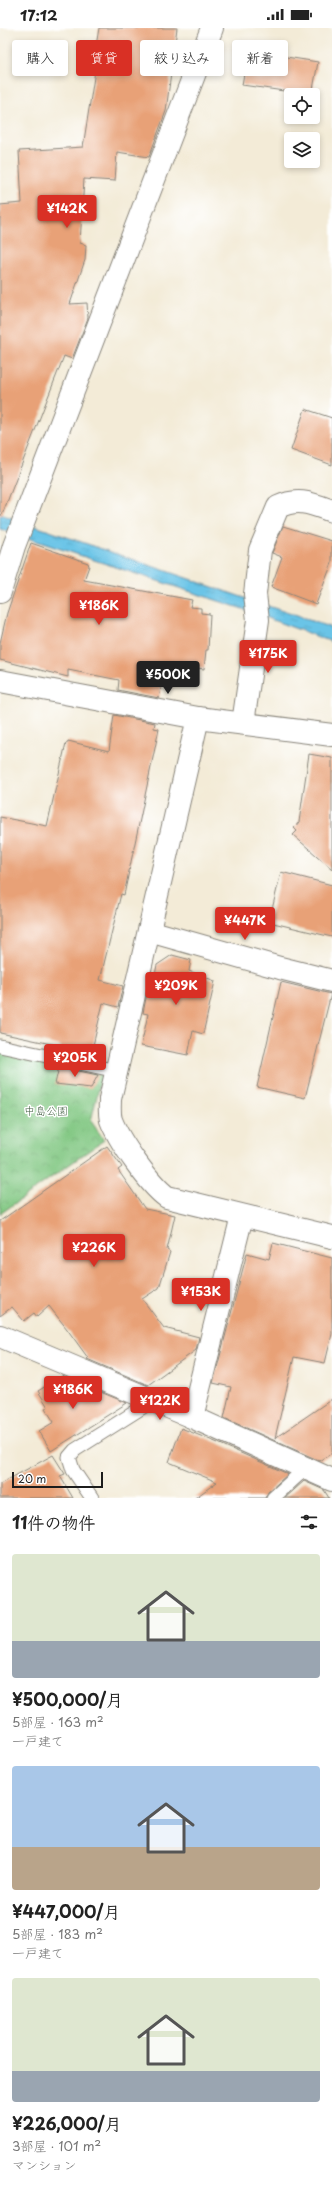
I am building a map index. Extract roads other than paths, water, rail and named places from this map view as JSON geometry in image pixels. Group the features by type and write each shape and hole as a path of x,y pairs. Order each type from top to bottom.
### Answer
{"street":[{"path":"0,592 14,546 27,516 212,28"},
{"path":"243,723 258,620 255,594 260,550 278,507 285,504 304,501 332,511"},
{"path":"0,681 198,718 332,735"},
{"path":"198,718 116,1071 110,1099 111,1119 116,1131 152,1183 168,1197 332,1237"},
{"path":"149,931 332,981"},
{"path":"192,1417 242,1216"},
{"path":"0,1336 154,1400 332,1480"}],"lane":[{"path":"0,1046 116,1071"},
{"path":"92,1498 73,1470 69,1457 75,1450 154,1400"},
{"path":"273,1498 306,1468"}],"water":[{"path":"0,514 332,628 332,642 243,609 0,529"}],"park label":[{"name":"中島公園","path":"46,1110"}]}
